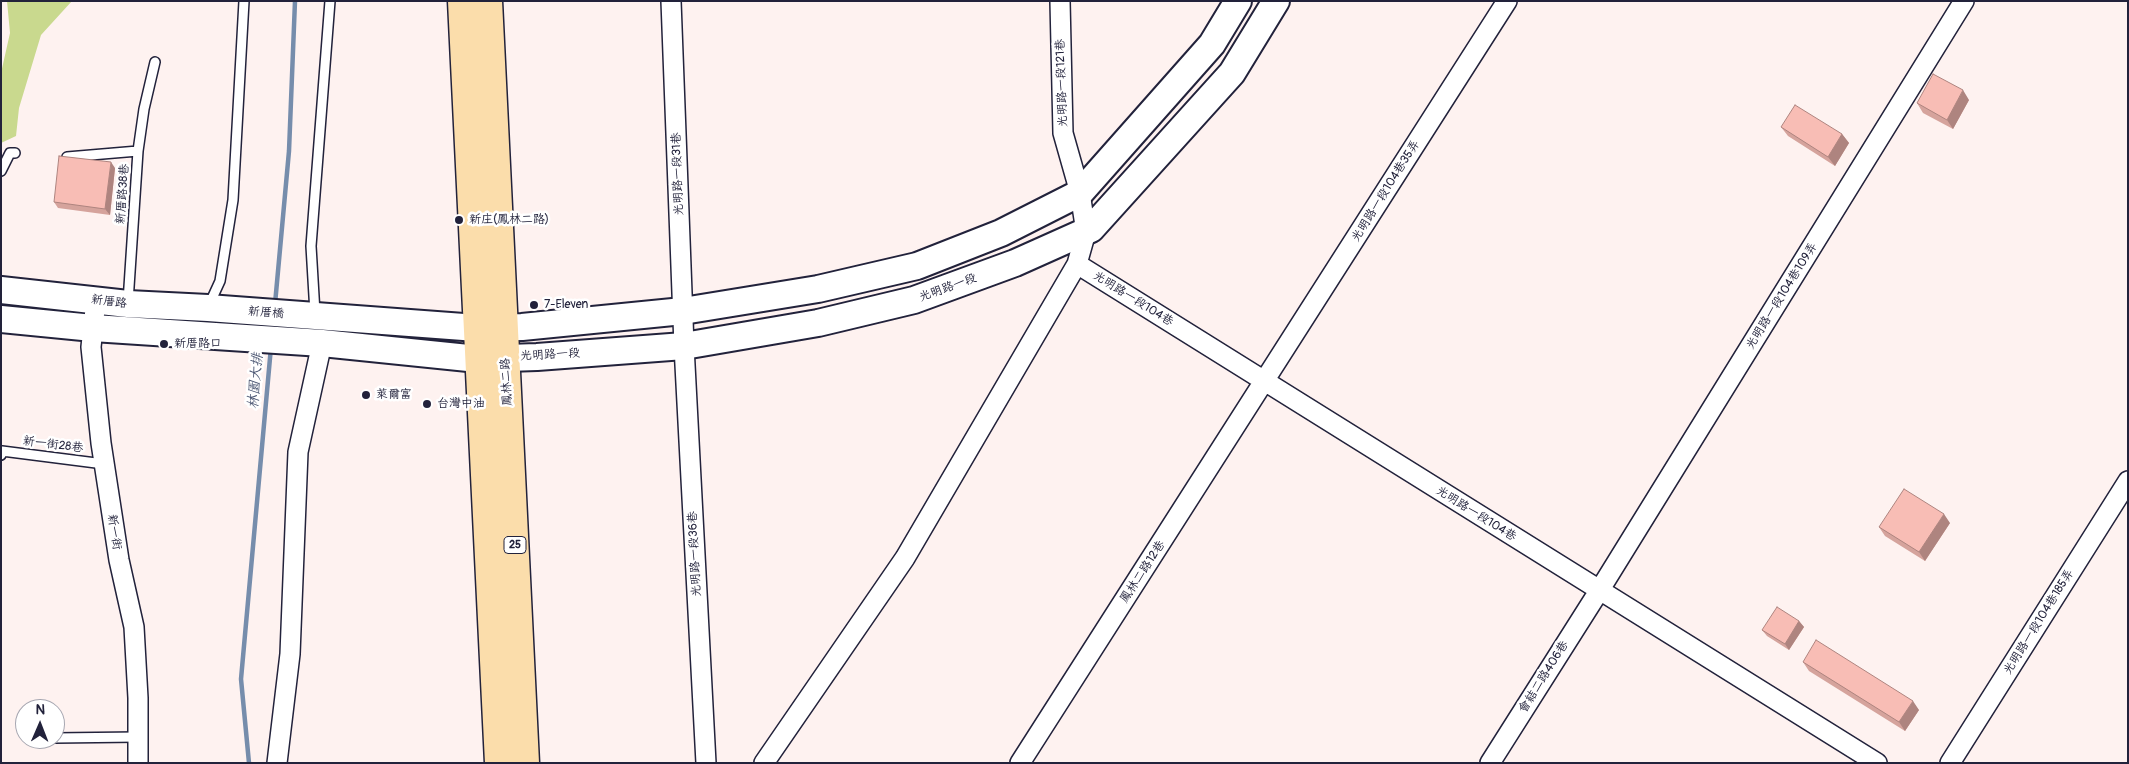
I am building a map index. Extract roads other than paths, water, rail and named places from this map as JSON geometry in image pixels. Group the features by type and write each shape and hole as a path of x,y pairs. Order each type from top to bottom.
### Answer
{"main road":[{"name":"25","path":"462,1 499,763"},
{"name":"鳳林二路","path":"488,1 525,763"}],"street":[{"name":"光明路一段31巷","path":"671,1 684,346"},
{"name":"光明路一段121巷","path":"1060,1 1063,133 1080,193 1086,232"},
{"path":"316,316 477,328 534,327 683,312 818,289 917,266 1001,233 1080,193 1212,44 1238,1"},
{"name":"光明路一段","path":"505,358 684,346 818,323 914,300 1015,263 1086,232 1091,229 1232,73 1276,1"},
{"name":"光明路一段104巷35弄","path":"1265,382 1507,1"},
{"name":"光明路一段104巷109弄","path":"1599,590 1964,1"},
{"path":"764,763 905,558 1077,264 1086,232"},
{"name":"光明路一段104巷","path":"1077,264 1877,763"},
{"name":"新厝路","path":"1,290 96,300 129,317 211,336 318,343"},
{"name":"新一街","path":"96,300 91,347 104,464 119,560 134,627 138,698 138,763"},
{"name":"新厝橋","path":"212,308 316,316"},
{"name":"新厝路","path":"1,319 93,328 129,317 212,308"},
{"path":"277,763 290,654 298,452 318,343 478,358 505,358"},
{"name":"光明路一段36巷","path":"684,346 706,763"},
{"name":"鳳林二路12巷","path":"1020,763 1265,382"},
{"name":"光明路一段104巷185弄","path":"1950,763 2128,481"},
{"name":"會結二路406巷","path":"1490,763 1599,590"}],"lane":[{"path":"212,308 220,281 233,200 244,1"},
{"path":"316,316 311,246 330,1"},
{"name":"新厝路38巷","path":"129,317 138,151 144,109 155,62"},
{"path":"67,157 138,151"},
{"path":"1,170 10,154 15,153"},
{"name":"新一街28巷","path":"1,455 2,451 104,464"},
{"path":"65,738 138,737"}],"waterway":[{"name":"林園大排","path":"275,304 289,151 295,1"},
{"name":"林園大排","path":"249,763 241,679 271,347"}],"place":[{"name":"新庄(鳳林二路)","path":"459,220"},
{"name":"7-Eleven","path":"534,305"},
{"name":"新厝路口","path":"164,344"},
{"name":"萊爾富","path":"366,395"},
{"name":"台灣中油","path":"427,404"}]}
